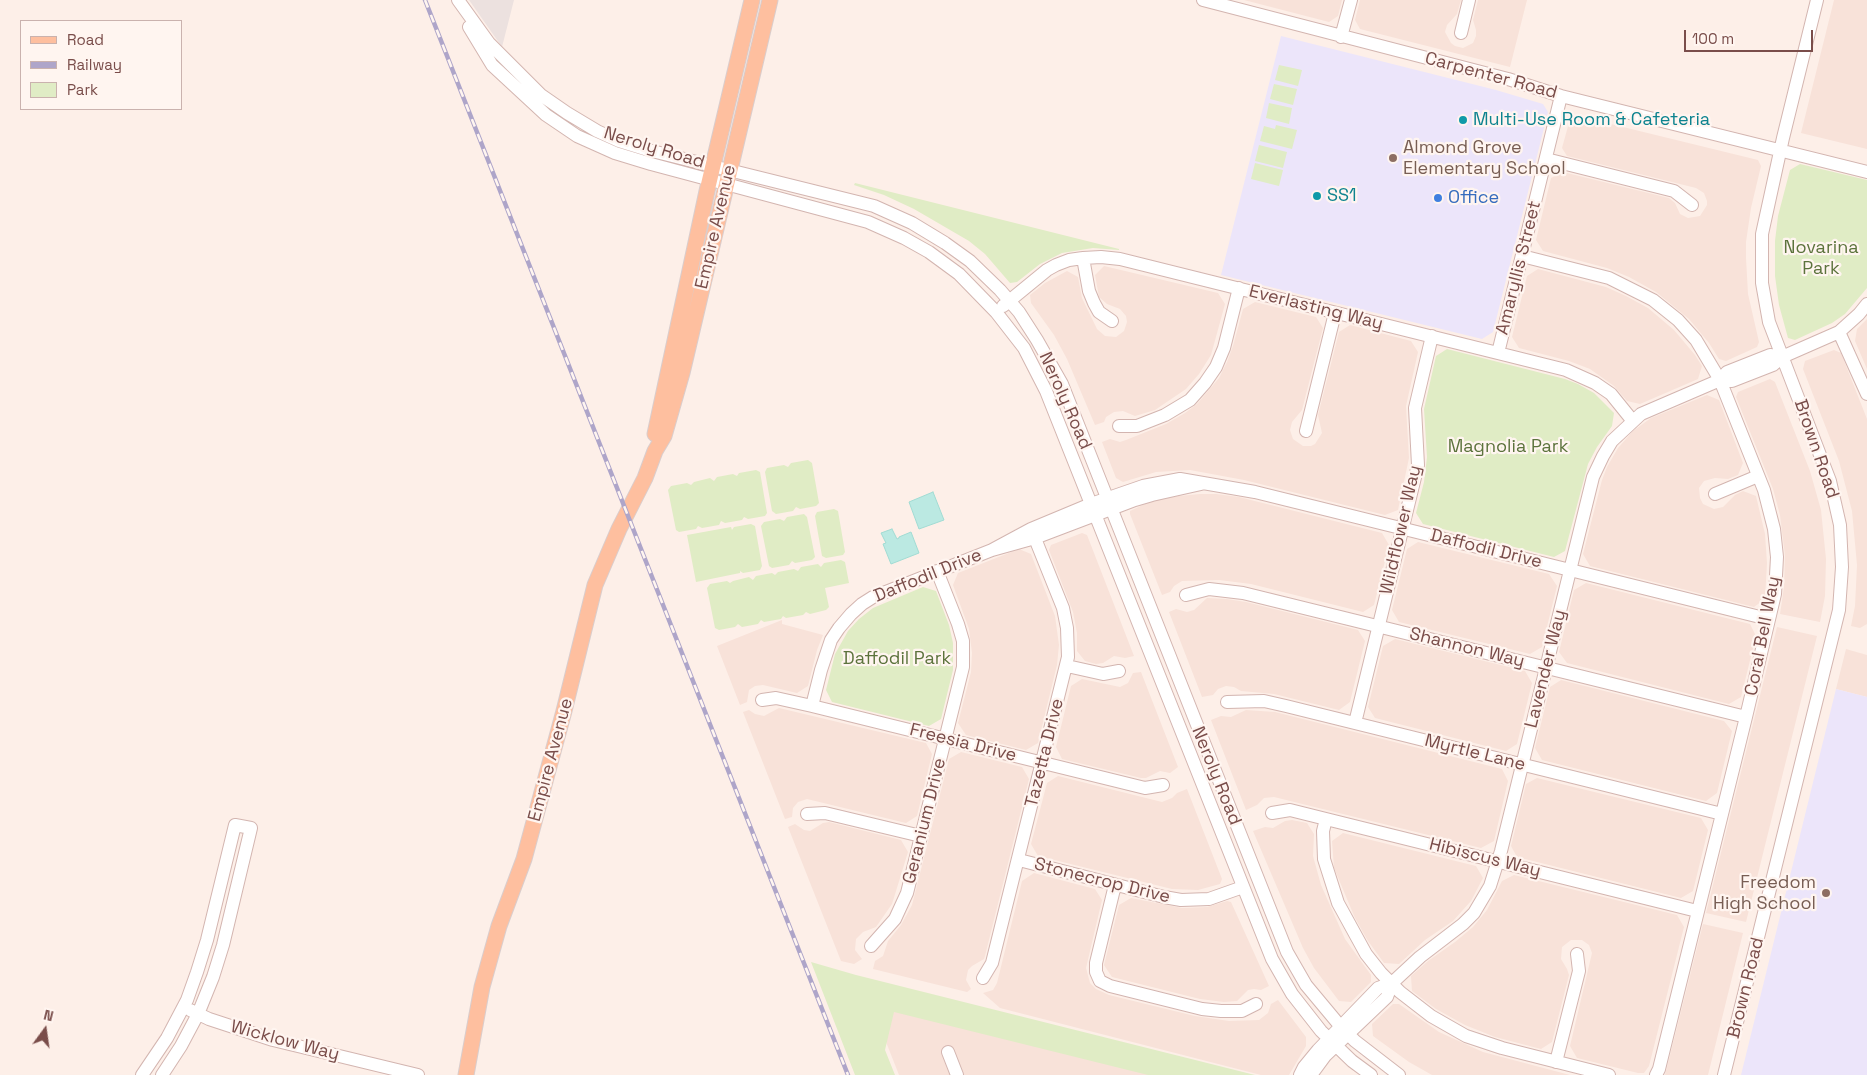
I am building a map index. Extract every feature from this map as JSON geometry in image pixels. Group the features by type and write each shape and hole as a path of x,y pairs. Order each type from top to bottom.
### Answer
{"main road":[{"name":"Empire Avenue","path":"675,369 711,173 752,0"},
{"name":"Empire Avenue","path":"466,1075 482,987 498,926 524,859 564,711 595,585 655,451 655,434 728,177 770,0"}],"street":[{"name":"Neroly Road","path":"457,0 488,43 541,95 566,114 619,141 711,173"},
{"name":"Neroly Road","path":"457,0 478,44 492,65 546,115 577,136 633,159 874,206 893,214 945,243 970,261 1010,301 1037,340 1062,384 1287,952 1306,985 1344,1031 1400,1075"},
{"name":"Carpenter Road","path":"1203,0 1499,76 1561,96 1867,172"},
{"path":"1342,37 1351,0"},
{"path":"1461,33 1469,0"},
{"name":"Brown Road","path":"1724,1075 1834,632 1839,610 1842,576 1840,525 1830,481 1769,322 1762,283 1762,234 1818,0"},
{"name":"Amaryllis Street","path":"1498,353 1561,96"},
{"path":"577,136 583,132 597,131"},
{"path":"1546,159 1674,191 1692,205"},
{"name":"Neroly Road","path":"728,177 868,222 904,238 929,252 959,274 996,312 1024,348 1046,391 1272,959 1292,994 1332,1043 1371,1075"},
{"name":"Coral Bell Way","path":"1522,256 1609,278 1653,300 1678,320 1696,340 1720,380 1764,490 1774,529 1777,557 1775,594 1656,1075"},
{"name":"Everlasting Way","path":"996,312 1047,270 1069,260 1101,257 1120,259 1566,370 1582,376 1611,394 1632,420"},
{"path":"1083,258 1089,291 1094,303 1099,312 1112,322"},
{"path":"1119,426 1137,426 1165,415 1190,400 1205,383 1216,367 1224,348 1239,288"},
{"name":"Lavender Way","path":"1332,1043 1344,1031 1378,988 1392,983 1420,957 1457,930 1474,912 1490,886 1498,862 1593,477 1602,456 1612,441 1632,420 1668,401 1720,380 1732,382 1839,332 1867,304"},
{"path":"1306,431 1335,313"},
{"path":"1839,332 1867,394"},
{"name":"Wildflower Way","path":"1355,723 1418,465 1415,408 1432,336"},
{"path":"1715,494 1758,476"},
{"name":"Daffodil Drive","path":"812,706 821,670 832,640 851,614 873,597 1109,504 1203,484 1236,488 1768,619"},
{"name":"Tazetta Drive","path":"983,978 992,963 1067,666 1068,635 1063,608 1033,533"},
{"name":"Geranium Drive","path":"870,946 895,919 904,902 963,667 964,647 958,624 937,572"},
{"name":"Shannon Way","path":"1186,595 1209,589 1243,593 1746,717"},
{"path":"1067,666 1102,674 1119,671"},
{"name":"Freesia Drive","path":"762,700 776,698 812,706 1145,788 1163,785"},
{"name":"Myrtle Lane","path":"1227,702 1264,701 1722,814"},
{"name":"Hibiscus Way","path":"1272,813 1290,810 1326,818 1697,911"},
{"path":"808,814 825,813 921,836"},
{"path":"1326,818 1323,832 1324,860 1338,903 1366,954 1400,992 1420,1009 1466,1036 1502,1048 1608,1075"},
{"path":"142,1075 167,1038 183,1007 197,972 207,940 235,825 251,828 223,945 213,977 198,1014 181,1046 162,1075"},
{"name":"Stonecrop Drive","path":"1019,860 1182,900 1209,899 1243,887"},
{"path":"1115,884 1096,963 1096,972 1100,981 1110,986 1202,1009 1242,1011 1256,1004"},
{"path":"1556,1062 1579,972 1577,954"},
{"name":"Wicklow Way","path":"183,1007 273,1040 418,1075"},
{"path":"1300,1075 1304,1067 1332,1043"},
{"path":"1311,1075 1332,1043"},
{"path":"948,1052 957,1075"}],"shaded area":[{"path":"469,0 514,0 502,47"},
{"path":"1244,0 1342,0 1338,16 1329,22"},
{"path":"1360,0 1461,0 1457,14 1447,25 1445,32 1451,43 1463,48 1473,43 1476,36 1473,20 1478,0 1527,0 1510,67 1360,29 1355,20"},
{"path":"1834,0 1867,0 1867,149 1801,133"},
{"name":"Almond Grove Elementary School","path":"1281,36 1496,90 1543,104 1548,112 1493,332 1482,339 1221,275"},
{"path":"1578,116 1758,160 1761,166 1751,208 1746,242 1748,294 1759,342 1757,347 1726,361 1719,359 1709,343 1689,319 1656,292 1629,277 1607,268 1543,251 1536,240 1551,178 1563,172 1669,198 1675,203 1680,214 1688,218 1700,216 1707,205 1704,193 1696,188 1567,156 1562,148 1570,119"},
{"path":"1104,266 1218,293 1225,304 1211,355 1199,374 1186,389 1155,410 1135,416 1123,411 1114,412 1106,417 1104,422 1095,425 1067,359 1054,335 1031,303 1030,295 1045,283 1067,271 1078,277 1082,298 1097,329 1105,336 1116,337 1124,331 1127,322 1126,316 1120,309 1107,304 1099,297 1095,275"},
{"path":"1538,269 1606,287 1648,308 1674,330 1695,355 1702,366 1698,379 1640,404 1627,401 1614,386 1590,369 1569,361 1519,348 1512,337 1527,276"},
{"path":"1255,302 1316,317 1323,328 1302,410 1292,422 1290,430 1293,439 1303,446 1315,444 1322,433 1318,415 1339,332 1350,325 1411,341 1418,352 1406,406 1409,458 1398,510 1385,515 1244,480 1190,470 1156,472 1123,482 1116,478 1102,442 1110,439 1120,442 1166,424 1197,404 1219,378 1227,362 1243,309"},
{"path":"1867,319 1867,369 1855,341 1857,329"},
{"path":"1834,350 1841,353 1867,419 1867,624 1860,628 1851,626 1855,606 1857,565 1852,511 1839,461 1803,369 1805,361"},
{"path":"1770,379 1775,382 1810,471 1821,510 1826,559 1825,596 1820,622 1780,614 1784,587 1785,556 1780,515 1773,489 1736,397 1738,392"},
{"path":"1707,395 1719,400 1743,463 1738,475 1728,479 1715,478 1704,481 1699,488 1700,498 1703,504 1714,509 1723,507 1735,495 1743,491 1756,496 1765,534 1767,563 1765,599 1754,607 1590,566 1583,554 1602,480 1618,448 1633,431 1651,418"},
{"path":"1200,494 1239,497 1382,533 1389,545 1374,605 1363,612 1251,584 1219,580 1182,581 1174,586 1170,592 1162,595 1130,511 1149,502 1168,497"},
{"path":"1082,533 1087,535 1134,656 1125,658 1114,656 1103,663 1096,664 1085,661 1077,651 1077,633 1073,612 1049,550 1051,545"},
{"path":"1418,542 1549,574 1557,586 1542,647 1530,654 1399,622 1392,610 1407,549"},
{"path":"1019,549 1031,554 1055,616 1059,645 1057,665 1038,743 1026,750 966,735 958,723 971,672 972,653 969,629 953,585 958,573"},
{"path":"1586,583 1750,624 1756,636 1741,697 1729,704 1567,663 1559,652 1574,590"},
{"path":"1207,598 1246,602 1358,630 1365,641 1350,702 1339,710 1274,694 1241,691 1234,687 1226,686 1218,689 1213,695 1202,697 1169,612 1176,609 1187,612 1194,610"},
{"path":"782,620 782,624 823,635 817,650 808,686 797,693 763,685 755,686 749,690 747,702 740,705 717,646"},
{"path":"1777,627 1817,636 1746,922 1706,913"},
{"path":"1395,639 1525,671 1532,683 1517,744 1506,751 1375,718 1368,707 1383,646"},
{"path":"1846,649 1867,655 1867,697 1836,689"},
{"path":"1141,672 1178,767 1170,773 1160,771 1146,778 1141,778 1062,759 1056,747 1071,686 1082,679 1120,687 1128,683 1133,673"},
{"path":"1561,680 1724,721 1732,731 1717,793 1706,801 1542,760 1535,748 1550,687"},
{"name":"Freedom High School","path":"1836,689 1867,697 1867,1075 1741,1075"},
{"path":"779,708 926,743 932,754 917,816 906,823 807,799 798,802 793,808 792,817 785,819 743,712 749,710 764,716"},
{"path":"1246,710 1275,712 1502,769 1508,781 1494,841 1481,848 1274,797 1264,798 1257,805 1246,810 1211,720 1221,716 1231,717"},
{"path":"961,752 1022,767 1029,779 985,956 984,959 968,970 966,980 971,989 967,992 873,969 875,961 883,956 888,941 901,925 912,905 949,759"},
{"path":"1058,776 1162,802 1187,789 1222,879 1220,884 1198,890 1172,889 1038,856 1031,844 1047,783"},
{"path":"1537,778 1701,818 1708,830 1693,891 1681,898 1517,857 1511,846 1526,784"},
{"path":"1292,820 1307,823 1314,834 1313,856 1321,885 1345,939 1371,975 1371,982 1351,1002 1339,1001 1314,968 1303,948 1253,831 1265,827 1273,828 1285,821"},
{"path":"829,822 901,840 908,852 892,904 876,927 863,932 856,939 855,950 862,959 854,964 841,961 788,827 795,824 804,830 810,831 823,823"},
{"path":"1343,833 1476,866 1483,878 1471,901 1453,921 1425,940 1399,964 1384,963 1368,941 1355,918 1334,868 1332,841"},
{"path":"1034,873 1095,889 1102,900 1086,968 1090,983 1096,989 1109,995 1195,1016 1229,1021 1259,1020 1268,1013 1271,1004 1278,1000 1306,1037 1306,1046 1289,1075 1261,1075 1000,1008 983,993 993,990 997,983 1022,881"},
{"path":"1514,875 1677,915 1684,927 1649,1066 1644,1073 1577,1058 1570,1046 1592,953 1589,945 1582,940 1571,940 1562,947 1561,959 1569,975 1552,1042 1541,1049 1495,1037 1465,1025 1436,1009 1412,991 1411,976 1473,927 1487,910 1502,881"},
{"path":"1131,898 1182,908 1207,907 1227,901 1231,902 1269,986 1261,990 1248,990 1237,1001 1224,1002 1200,999 1112,977 1104,965 1119,905"},
{"path":"1703,924 1743,933 1708,1075 1665,1075"},
{"path":"868,996 1194,1075 899,1075"},
{"path":"1393,1004 1399,1004 1439,1032 1483,1052 1570,1075 1432,1075 1409,1062 1373,1036 1372,1024"}],"green space":[{"path":"1279,65 1302,70 1298,86 1275,80"},
{"path":"1274,84 1297,89 1293,105 1270,99"},
{"path":"1269,103 1292,108 1289,124 1266,118"},
{"path":"1276,125 1297,130 1292,149 1260,141 1264,126 1275,129"},
{"path":"1259,145 1287,152 1283,168 1255,161"},
{"path":"1255,163 1283,170 1279,186 1251,179"},
{"name":"Novarina Park","path":"1800,164 1867,180 1867,288 1845,314 1832,323 1795,340 1788,338 1779,305 1775,276 1775,241 1778,216 1790,170"},
{"path":"855,183 1119,250 1093,248 1062,253 1040,264 1017,282 1010,283 985,254 969,241 914,209 884,195 854,185"},
{"name":"Magnolia Park","path":"1447,349 1565,379 1594,393 1614,413 1612,426 1588,464 1565,551 1554,557 1423,524 1416,513 1424,482 1427,457 1424,409 1436,356"},
{"path":"808,460 812,463 819,503 816,506 800,509 796,507 793,511 776,514 772,511 765,472 767,468 784,465 788,467 791,463"},
{"path":"756,470 760,472 767,513 765,516 748,519 744,517 742,520 725,523 721,521 719,525 702,528 698,526 696,529 679,532 676,530 668,490 671,486 687,483 691,485 694,482 710,478 714,481 717,477 733,474 737,476 739,473"},
{"path":"834,509 838,511 845,552 843,555 826,558 822,556 815,516 817,512"},
{"path":"804,514 807,517 815,557 812,560 795,563 792,561 789,565 772,568 769,566 761,526 764,522 780,519 784,521 787,517"},
{"path":"751,524 755,526 762,566 760,570 743,573 740,571 740,573 696,582 687,535 731,527 732,530 734,527"},
{"path":"841,560 845,562 849,583 825,588 829,607 826,610 810,614 806,612 803,615 786,618 783,616 781,619 764,622 761,620 758,624 742,627 738,624 735,627 719,630 715,628 707,588 710,584 727,581 730,583 749,577 753,580 756,576 772,573 775,575 778,572 794,569 798,571 801,567 818,564 821,567 824,563"},
{"name":"Daffodil Park","path":"923,587 936,591 949,625 953,643 953,670 941,719 929,726 832,702 826,690 835,654 848,631 873,608"},
{"path":"811,962 1255,1075 1148,1075 894,1012 885,1050 895,1075 855,1075"}],"water":[{"path":"933,492 944,520 919,529 909,502"},
{"path":"892,529 897,539 911,532 919,553 891,564 883,544 886,543 881,533"}],"railway":[{"path":"425,0 848,1075"}],"place":[{"name":"Multi-Use Room & Cafeteria","path":"1463,120"},
{"name":"Almond Grove Elementary School","path":"1393,158"},
{"name":"SS1","path":"1317,196"},
{"name":"Office","path":"1438,198"},
{"name":"Freedom High School","path":"1826,893"}]}
